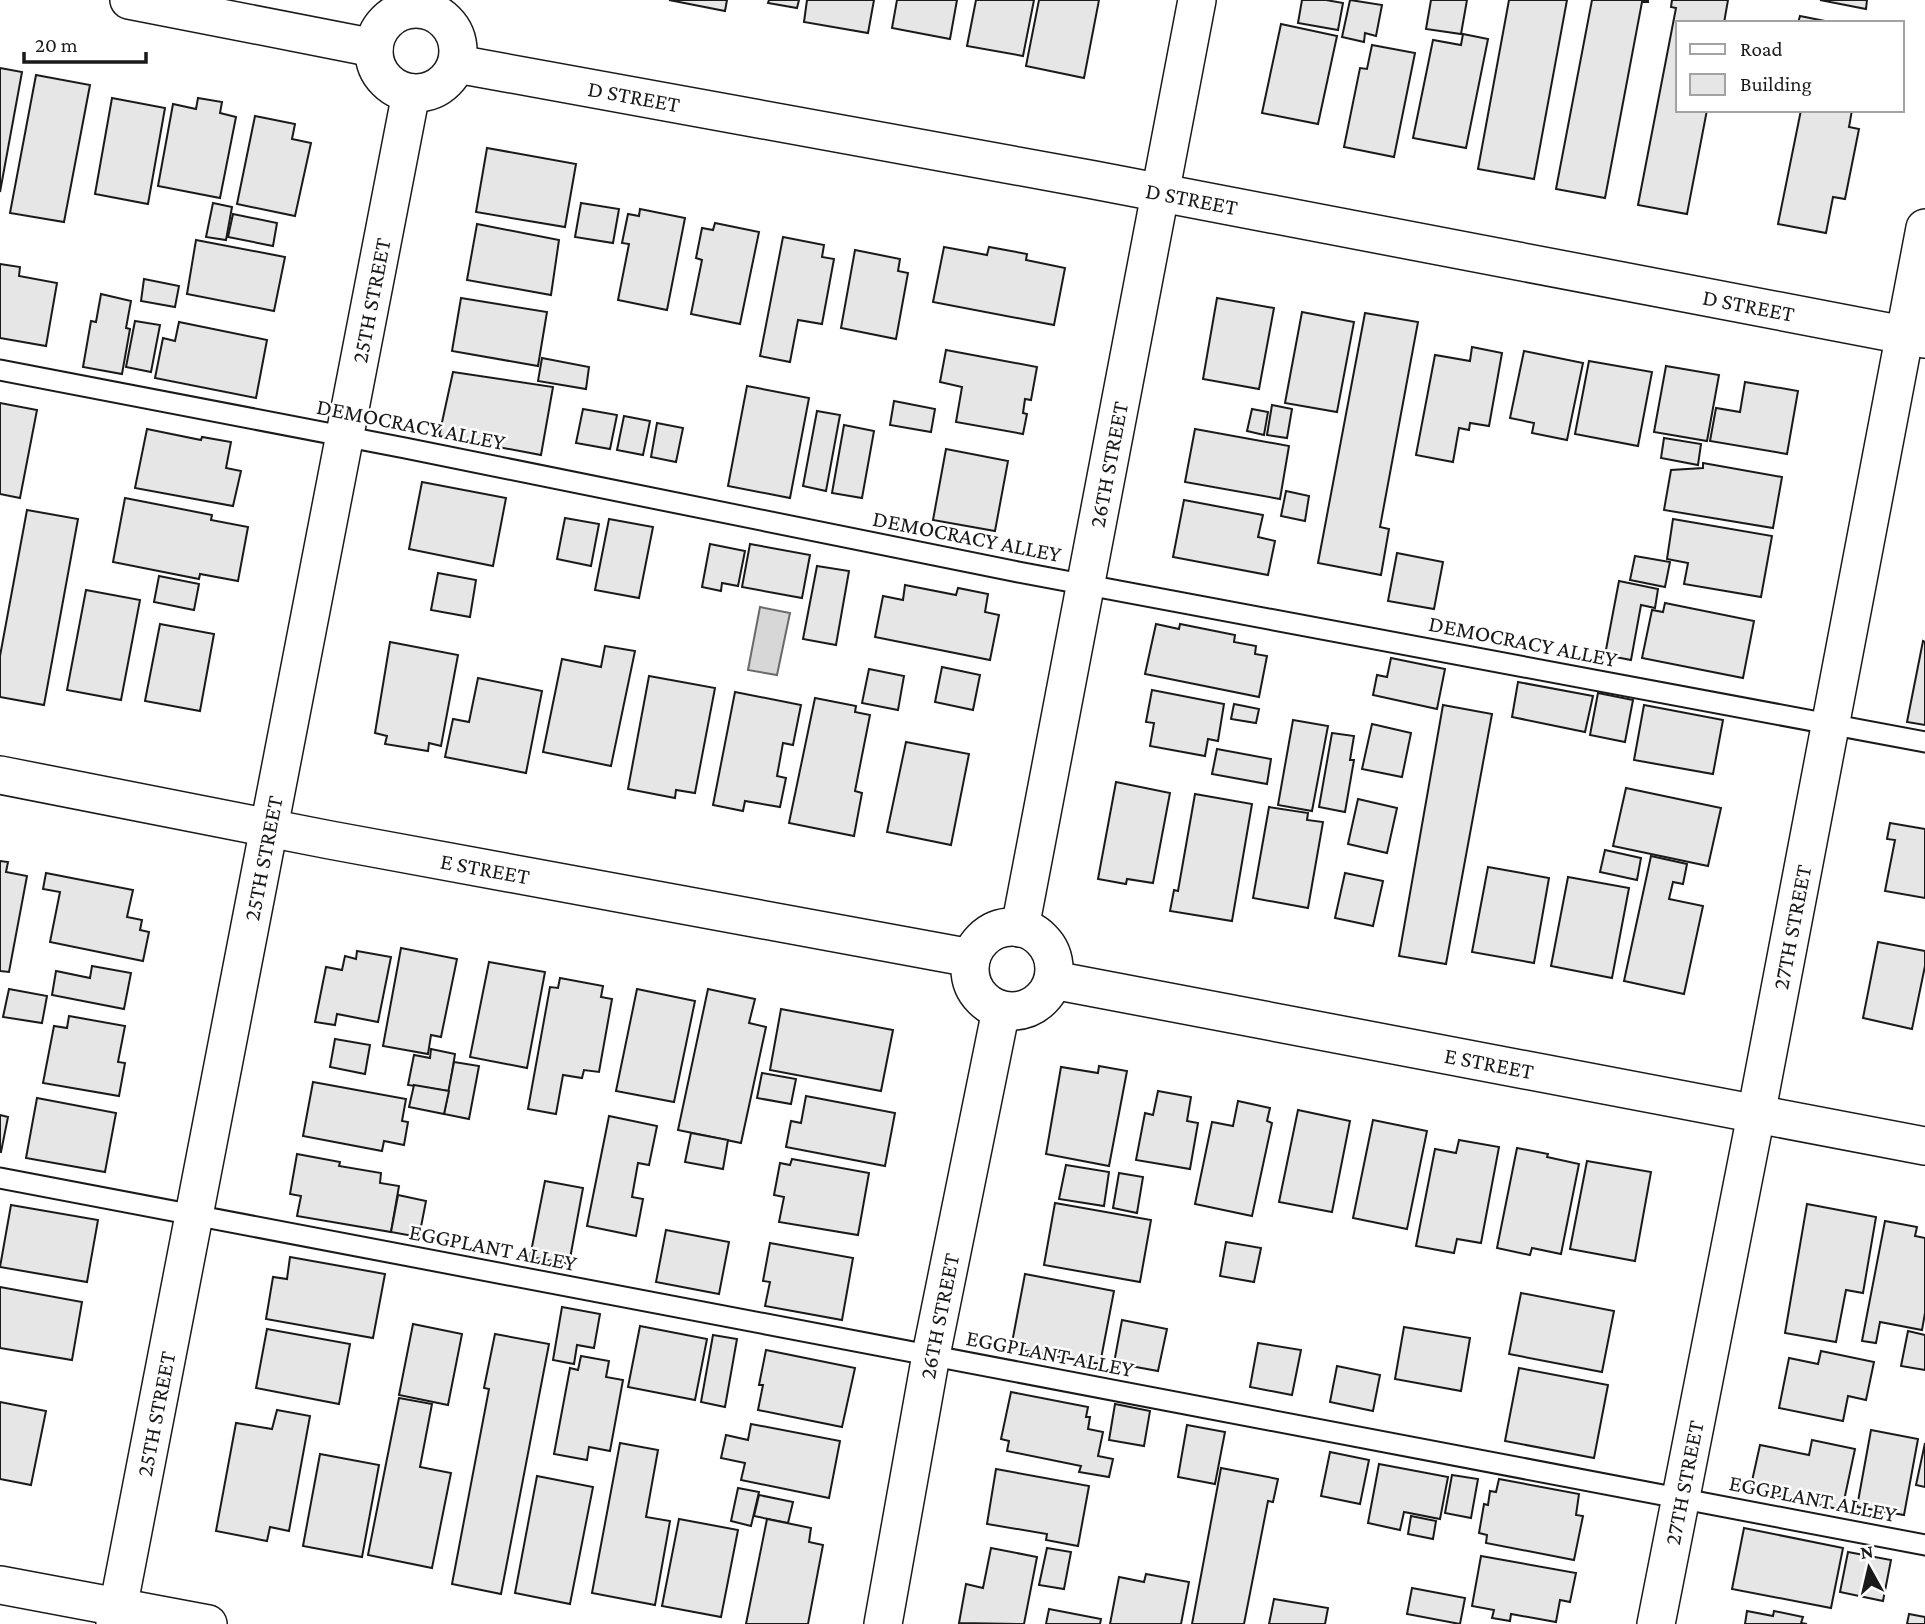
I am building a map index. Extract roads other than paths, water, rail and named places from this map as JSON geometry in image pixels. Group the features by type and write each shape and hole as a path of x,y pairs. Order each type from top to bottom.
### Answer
{"street":[{"path":"129,0 374,48"},
{"name":"26TH STREET","path":"1020,928 1197,0"},
{"path":"426,4 451,26 457,38 457,64 448,79 434,89 411,93 390,84 381,74 375,61 374,48 378,33 387,20 400,12 426,4"},
{"name":"D STREET","path":"457,64 1160,192 1915,337"},
{"name":"25TH STREET","path":"116,1616 411,93"},
{"name":"27TH STREET","path":"1656,1624 1756,1115 1829,724 1915,337 1925,228"},
{"name":"E STREET","path":"0,775 268,828 971,958"},
{"path":"1010,927 1020,928 1036,935 1048,947 1053,963 1053,980 1045,995 1033,1005 1017,1011 1001,1010 986,1003 975,990 970,975 971,958 975,948 990,933 1010,927"},
{"name":"E STREET","path":"1053,980 1925,1146"},
{"name":"26TH STREET","path":"883,1624 932,1355 1001,1010"},
{"path":"0,1585 47,1594 116,1616 208,1624"}],"lane":[{"name":"DEMOCRACY ALLEY","path":"0,370 345,436 1018,572 1925,742"},
{"name":"EGGPLANT ALLEY","path":"0,1178 1925,1545"}]}
